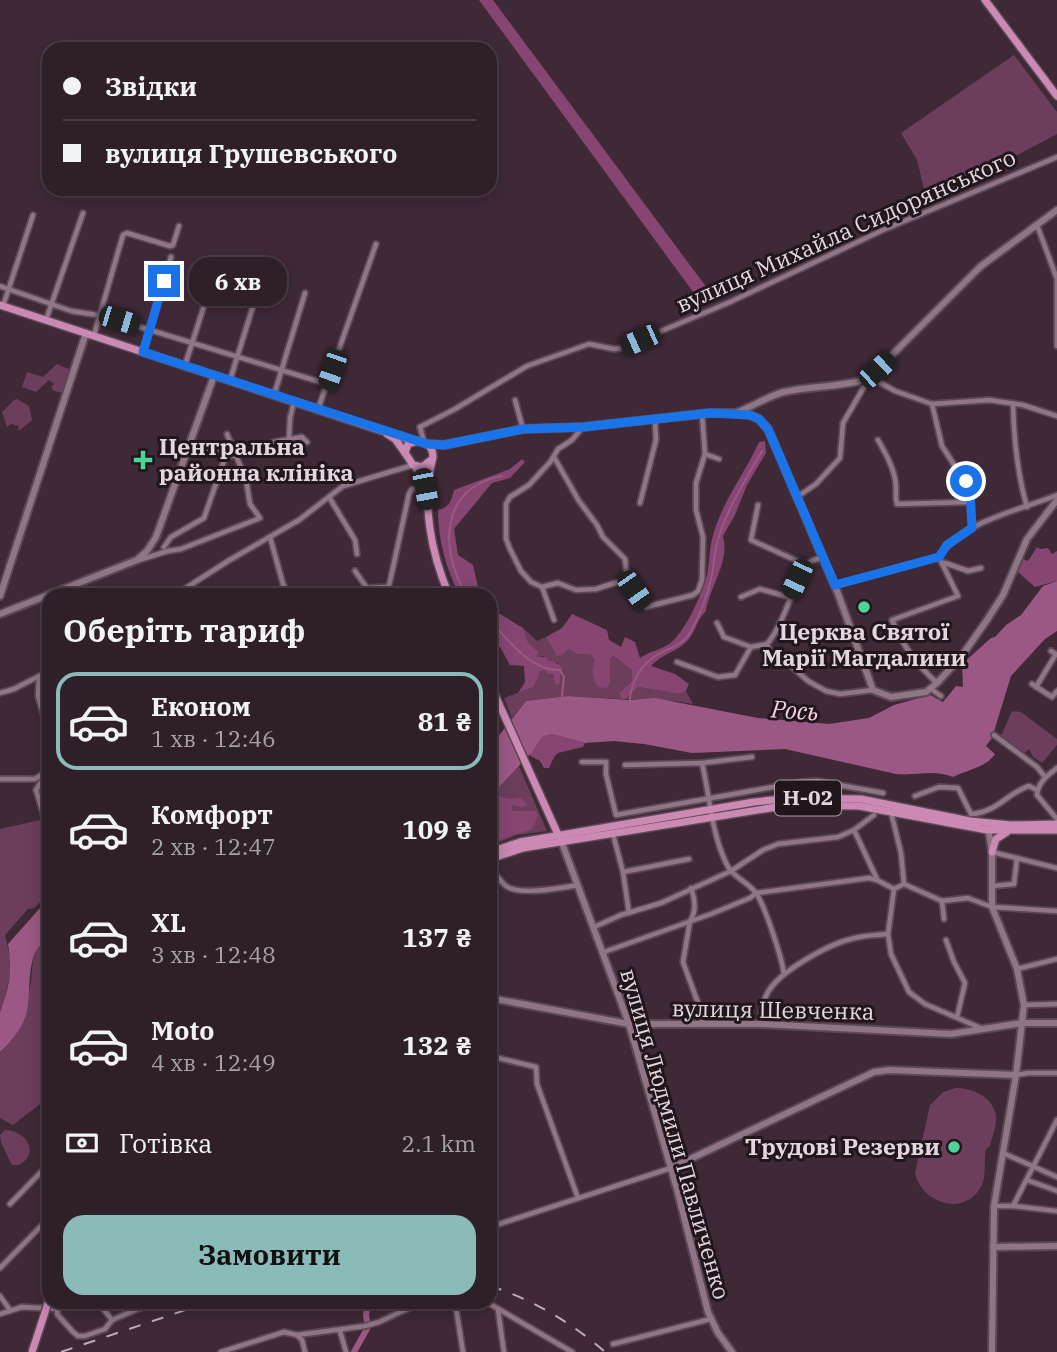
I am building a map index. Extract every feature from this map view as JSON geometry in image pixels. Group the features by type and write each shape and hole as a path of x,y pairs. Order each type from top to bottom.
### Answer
{"main road":[{"path":"985,0 1057,96"},
{"path":"1,306 426,444 432,450 429,505 433,552 446,588"},
{"path":"380,431 395,439 421,475 429,505"},
{"path":"406,455 406,447 414,441"},
{"path":"414,466 425,466 432,459"},
{"path":"497,699 561,840"},
{"name":"Н-02","path":"497,857 561,840 791,798 830,797 1011,831 1057,830"},
{"name":"Н-02","path":"497,850 520,842 613,834 710,813"},
{"name":"Н-02","path":"988,827 1057,824"},
{"path":"992,852 996,839 1011,831"},
{"path":"32,1352 46,1309"}],"street":[{"name":"вулиця Михайла Сидорянського","path":"420,427 527,366 589,344 621,348 730,302 883,230 1057,157"},
{"path":"797,497 831,470 840,458 843,423 869,378 981,266 1057,210"},
{"path":"46,320 83,213"},
{"path":"1,306 33,215"},
{"path":"1038,225 1056,279 1057,346"},
{"path":"94,336 123,235 127,233 170,246 173,245 179,226"},
{"path":"318,410 376,244"},
{"path":"143,352 171,257"},
{"path":"185,366 215,272"},
{"path":"0,286 52,305 99,315 327,384"},
{"path":"230,381 259,287"},
{"path":"274,396 305,293"},
{"path":"0,596 86,334"},
{"path":"137,560 156,537 214,376"},
{"path":"737,413 781,392 855,383 869,378 932,404 989,400 1023,405 1057,416"},
{"path":"515,400 523,429"},
{"path":"289,438 294,402"},
{"path":"760,404 757,414 768,429 835,585 873,690"},
{"path":"932,404 943,446 969,488 972,528"},
{"path":"1013,405 1016,457 1027,507"},
{"path":"420,427 426,444 444,445 523,429 655,421 702,414 737,413 759,419"},
{"path":"554,457 603,537 625,559 627,579 646,607 692,595 700,586 703,537 696,510 696,483 705,454 702,414"},
{"path":"640,503 656,440 655,421"},
{"path":"414,441 420,427"},
{"path":"583,427 572,440 558,449 529,485 510,497 506,504 506,540 521,571 531,582 542,587 558,583 576,590 596,589 627,579"},
{"path":"66,588 137,560 181,550 260,518 250,504 246,479 227,434"},
{"path":"274,442 302,437 307,442"},
{"path":"878,440 887,455 896,488 894,494 897,504 971,502"},
{"path":"190,443 236,456"},
{"path":"432,459 444,445"},
{"path":"705,454 719,459"},
{"path":"164,547 171,537 204,518 226,455"},
{"path":"399,469 406,455"},
{"path":"186,588 304,517 347,484 414,466"},
{"path":"355,571 367,588 388,587 409,494 412,489 425,489"},
{"path":"329,497 355,540 356,554"},
{"path":"835,585 939,557 947,545 972,528 1057,497"},
{"path":"767,644 773,659 789,664 808,681 826,691 840,694 873,690 891,697 918,694 931,689 961,657 988,620 1003,595 1020,552 1057,497"},
{"path":"758,505 751,540 804,564 823,557"},
{"path":"270,537 285,588"},
{"path":"937,683 913,660 892,620 958,596 939,557"},
{"path":"944,563 968,571 981,568"},
{"path":"717,623 722,629 722,635 751,647 767,644 781,621 804,564"},
{"path":"542,587 554,620"},
{"path":"741,597 760,589 789,597"},
{"path":"0,614 42,597"},
{"path":"677,662 718,677 734,675 751,647"},
{"path":"1051,651 1056,654 1034,685 1052,697 1057,691"},
{"path":"0,692 14,689 42,675"},
{"path":"39,677 38,696 42,709"},
{"path":"931,689 941,696"},
{"path":"994,735 1037,767 1045,777"},
{"path":"625,765 702,763 752,757"},
{"path":"582,762 606,762 606,775 616,815 817,781 831,786 883,793"},
{"path":"702,763 710,813 725,861 756,893 782,958 784,974"},
{"path":"1057,768 1045,777 1037,790 1037,794 1057,819"},
{"path":"0,779 35,779 42,775"},
{"path":"42,780 36,790 42,809"},
{"path":"915,796 939,787 958,788 971,814 997,807 1023,788 1029,786 1037,790"},
{"path":"891,807 901,853 904,884"},
{"path":"594,927 661,903 778,844 838,836 854,830 874,816"},
{"path":"988,827 992,852 992,907 1017,969 1024,1005 1016,1075 994,1206 992,1352"},
{"path":"854,830 877,880"},
{"path":"613,834 623,872 629,914"},
{"name":"вулиця Людмили Павличенко","path":"561,840 629,1024 711,1318 732,1352"},
{"path":"992,852 1057,869"},
{"path":"992,886 1014,884 1017,858"},
{"path":"623,872 689,859"},
{"path":"497,874 505,886"},
{"path":"604,952 711,914 756,893 869,878 894,889"},
{"path":"894,889 904,884"},
{"path":"904,884 942,901 968,898 992,907 1057,911"},
{"path":"497,891 505,886 528,890 578,885"},
{"path":"691,888 694,915 690,921 682,962 698,1003 703,1025"},
{"path":"894,889 888,934 891,954 909,992 925,1004 984,1030"},
{"path":"942,901 944,919"},
{"path":"760,1024 763,1003 768,992 784,974 835,944 855,938 888,934"},
{"path":"946,940 965,983 957,1017"},
{"path":"1017,969 1057,959"},
{"name":"вулиця Шевченка","path":"497,999 629,1024 760,1024 951,1034 1022,1023 1057,1023"},
{"path":"1024,1005 1057,1004"},
{"path":"497,1058 536,1067 537,1084 578,1198"},
{"path":"497,1225 679,1164 874,1072 889,1069 1016,1075 1057,1073"},
{"path":"1013,1206 1055,1131 1057,1121"},
{"path":"1003,1153 1057,1177"},
{"path":"10,1204 42,1171"},
{"path":"1027,1180 1057,1191"},
{"path":"994,1206 1057,1211"},
{"path":"0,1268 42,1225"},
{"path":"993,1247 1057,1246"},
{"path":"0,1296 10,1310"},
{"path":"0,1314 22,1307 42,1308"},
{"path":"58,1309 57,1314 78,1336 92,1335 106,1329 112,1320 138,1309"},
{"path":"103,1309 112,1320"},
{"path":"221,1352 284,1332 297,1335 365,1326 406,1309"},
{"path":"456,1309 463,1352"},
{"path":"498,1310 569,1352"},
{"path":"498,1310 505,1352"},
{"path":"613,1344 711,1318"},
{"path":"340,1331 346,1352"},
{"path":"297,1335 302,1340 305,1352"}],"shaded area":[{"path":"479,0 493,0 710,292 707,301 696,296"},
{"path":"1014,55 1057,112 1057,134 957,187 925,193 917,160 901,133"},
{"path":"57,364 71,370 64,393 54,391 51,387 54,384 49,380 36,392 22,387 27,372 43,377"},
{"path":"17,399 29,406 32,420 20,430 19,426 11,424 7,427 2,412"},
{"path":"765,441 766,453 747,485 723,536 722,565 706,611 684,644 651,666 675,674 689,684 686,691 680,694 638,687 626,699 621,699 619,693 632,681 632,670 613,656 610,660 610,682 607,688 598,687 594,680 595,661 592,655 577,654 569,649 563,655 557,656 546,637 562,628 572,614 607,630 609,640 621,647 625,637 635,642 640,658 675,639 687,622 701,592 707,575 712,537 723,508 759,442"},
{"path":"522,459 525,462 510,478 492,483 454,529 458,555 473,565 478,588 456,588 444,554 438,510 449,503 454,490 510,469"},
{"path":"1037,547 1048,548 1052,554 1057,551 1057,581 1035,587 1018,572 1022,559 1028,561"},
{"path":"1057,581 1057,631 1045,639 1011,676 992,738 986,746 995,754 982,765 953,777 931,773 896,774 785,749 692,753 614,741 585,743 552,734 542,737 532,752 497,790 497,738 526,701 568,696 630,700 655,698 758,718 829,724 869,718 894,705 930,695 943,702 956,686 963,687 962,664 1021,615 1043,586"},
{"path":"497,612 523,628 528,642 538,652 536,657 547,657 548,661 562,667 559,685 555,683 553,675 544,670 540,671 534,687 518,693 525,682 524,666 510,665 497,644"},
{"path":"523,628 537,641 546,637 563,655 569,649 577,654 592,655 608,672 613,656 632,670 632,681 619,693 621,699 568,696 526,701 512,718 504,698 534,687 539,671 544,670 556,678 558,663 548,661 543,656 536,658 534,648 528,642"},
{"path":"638,687 680,694 686,691 693,704 626,699"},
{"path":"1012,711 1021,712 1057,739 1057,745 1042,763 1033,757 1029,749 1023,754 1001,736"},
{"path":"552,734 585,743 583,747 558,753 549,768 544,768 540,761 529,755 542,737"},
{"path":"519,766 547,831 517,835 497,843 497,790"},
{"path":"497,798 522,798 527,805 512,805 512,811 536,811 538,816 531,830 497,841"},
{"path":"42,819 42,901 34,908 28,909 5,935 12,966 0,1013 0,829"},
{"path":"42,906 42,943 32,962 26,1015 15,1035 0,1052 0,1013 10,971 8,944"},
{"path":"42,943 42,1102 13,1125 0,1118 0,1052 10,1040 22,1016 37,949"},
{"name":"Трудові Резерви","path":"956,1088 975,1092 987,1099 994,1109 996,1120 990,1146 986,1149 982,1185 971,1198 952,1204 933,1198 919,1183 915,1173 930,1105 943,1092"},
{"path":"5,1130 24,1138 30,1148 26,1160 19,1165 12,1165 3,1146 0,1135"}],"waterway":[{"path":"630,700 633,684 644,665 680,643 691,631 708,590 717,543 725,519 762,451"},
{"path":"462,588 457,577 449,540 456,507 466,493 482,483 502,476"},
{"path":"497,628 530,660 549,669 560,670 564,677 562,696"},
{"path":"354,1352 368,1327 367,1309"}],"railway":[{"path":"497,1289 551,1313 605,1352"},
{"path":"61,1352 188,1309"}],"place":[{"name":"Центральна районна клініка","path":"143,460"},
{"name":"Церква Святої Марії Магдалини","path":"864,607"},
{"name":"Трудові Резерви","path":"954,1147"}],"route":[{"path":"164,281 143,352 413,441 444,445 523,429 583,427 710,413 737,413 759,419 768,429 835,585 939,557 947,545 972,528 970,489 966,481"}],"water label":[{"name":"Рось","path":"795,711"}]}
